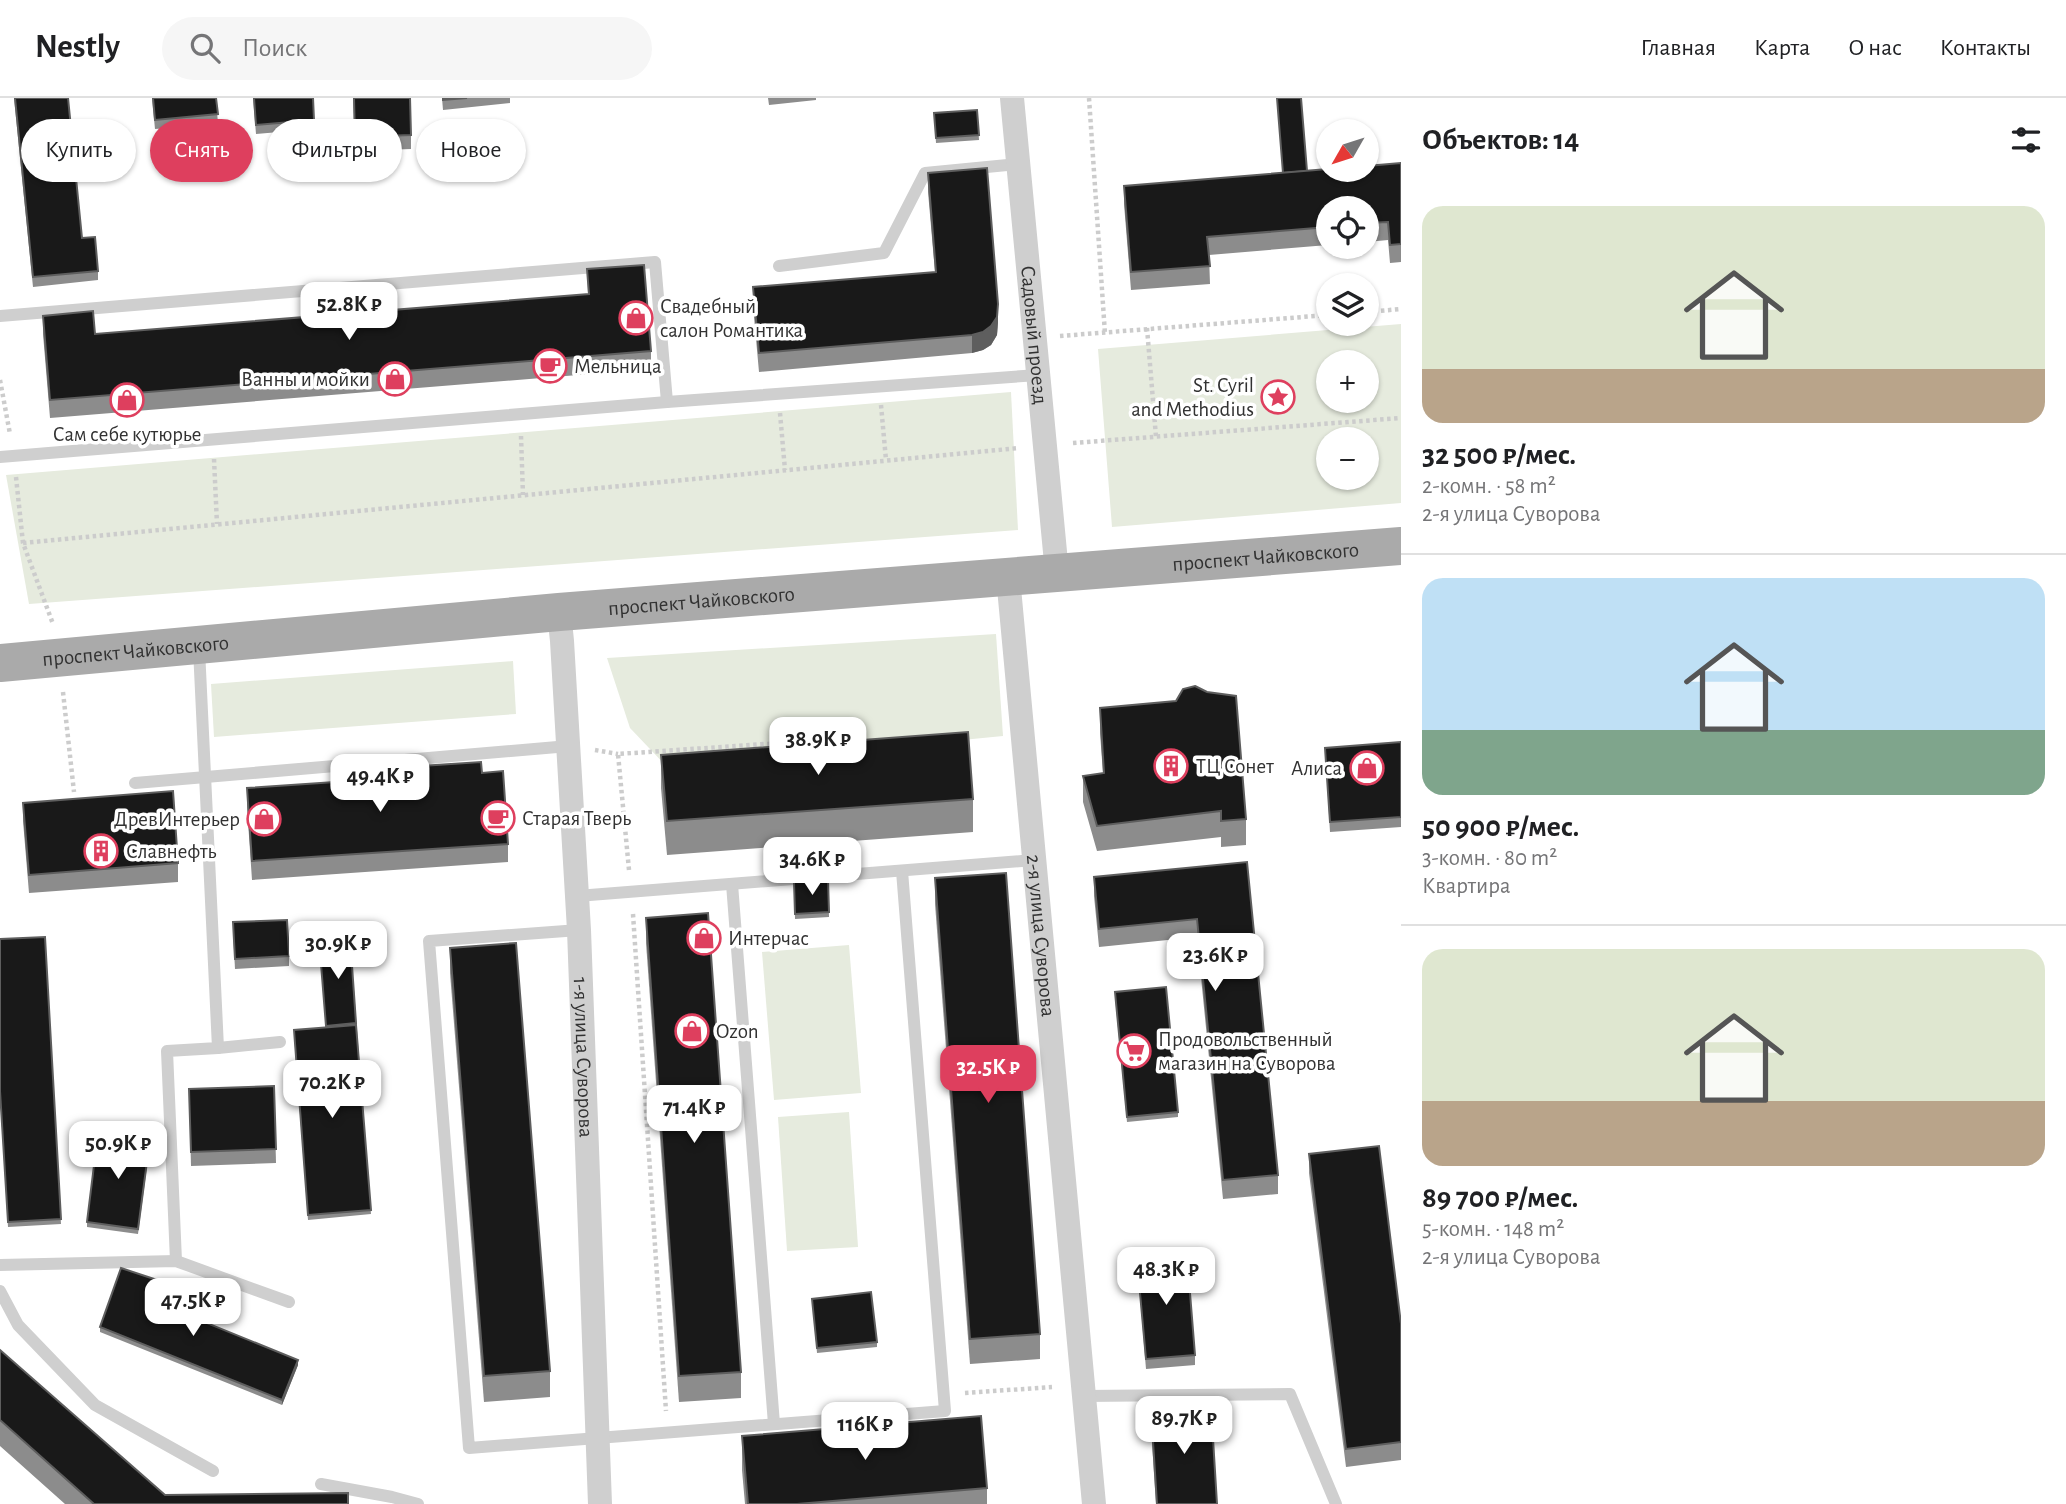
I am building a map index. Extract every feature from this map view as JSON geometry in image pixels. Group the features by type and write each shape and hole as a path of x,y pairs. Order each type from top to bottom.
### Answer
{"main road":[{"name":"проспект Чайковского","path":"0,663 559,612 1401,546"}],"street":[{"name":"Садовый проезд","path":"1012,98 1057,573"},
{"name":"2-я улица Суворова","path":"1008,577 1094,1504"},
{"name":"1-я улица Суворова","path":"559,612 579,930 600,1504"}],"lane":[{"path":"779,266 884,253 925,173 1018,164"},
{"path":"0,316 655,262 667,402"},
{"path":"0,457 667,402 1038,375"},
{"path":"198,645 218,1048"},
{"path":"135,783 569,746"},
{"path":"577,895 1034,860"},
{"path":"579,930 429,942 469,1448 945,1411 902,871"},
{"path":"732,884 774,1424"},
{"path":"176,1261 167,1051 280,1042"},
{"path":"0,1265 176,1261 289,1302"},
{"path":"0,1291 18,1325 95,1405 213,1471"},
{"path":"1084,1396 1290,1394 1336,1504"},
{"path":"321,1485 418,1504"}],"path":[{"path":"1090,98 1105,334"},
{"path":"1379,311 1401,309"},
{"path":"1035,339 1316,316"},
{"path":"1147,328 1156,437"},
{"path":"879,387 886,460"},
{"path":"778,395 785,470"},
{"path":"521,415 523,495"},
{"path":"54,628 23,543 1045,445 1401,418"},
{"path":"213,439 217,524"},
{"path":"63,690 74,792"},
{"path":"668,1432 631,891 618,754 780,743"},
{"path":"944,1394 1052,1387"}],"shaded area":[{"path":"1401,324 1401,503 1112,527 1098,349 1316,331 1316,336 1379,336 1379,326"},
{"path":"1011,392 1018,530 29,604 6,475"},
{"path":"996,634 1003,736 669,769 630,728 607,658"},
{"path":"513,661 516,714 214,737 211,684"},
{"path":"849,945 861,1093 774,1100 762,952"},
{"path":"849,1112 858,1247 787,1251 778,1117"}],"building":[{"path":"15,98 68,98 70,119 21,119 21,158"},
{"path":"153,98 216,98 218,114 155,119"},
{"path":"254,98 313,98 314,119 267,119 267,124 256,125"},
{"path":"354,98 410,98 411,135 402,135 402,119 355,119"},
{"path":"1277,98 1301,98 1307,171 1283,173"},
{"path":"977,110 979,135 936,138 934,113"},
{"path":"1401,163 1401,244 1390,245 1388,222 1379,222 1379,196 1316,196 1316,228 1207,237 1210,266 1131,272 1124,186 1316,170 1316,182 1379,182 1379,165"},
{"path":"987,168 998,304 997,317 991,326 972,335 759,353 753,287 936,272 928,173"},
{"path":"23,182 76,182 82,238 95,237 98,271 33,277"},
{"path":"644,265 651,351 50,400 43,316 93,311 95,334 589,294 587,269"},
{"name":"ТЦ Сонет","path":"1195,686 1207,692 1236,696 1246,819 1221,821 1221,811 1097,826 1083,776 1104,773 1100,708 1176,701 1183,689"},
{"path":"968,732 973,799 667,821 661,755"},
{"path":"1401,742 1401,817 1330,822 1325,748"},
{"path":"481,762 482,773 503,771 508,844 252,861 247,788 394,778 391,768"},
{"name":"Славнефть","path":"173,791 178,863 29,875 23,803"},
{"path":"1247,862 1278,1175 1223,1180 1197,919 1099,929 1094,877"},
{"path":"1006,873 1040,1334 970,1339 935,878"},
{"path":"828,880 829,912 795,914 794,882"},
{"path":"708,913 741,1372 679,1376 646,918"},
{"path":"287,920 289,956 235,959 233,922"},
{"path":"45,937 61,1219 8,1222 0,1091 0,939"},
{"path":"350,937 356,1023 326,1026 319,939"},
{"path":"516,943 550,1371 484,1376 450,948"},
{"path":"1166,987 1178,1112 1127,1117 1115,992"},
{"path":"356,1025 371,1210 308,1215 294,1030"},
{"path":"274,1086 276,1149 191,1152 189,1089"},
{"path":"98,1133 150,1139 138,1229 87,1222"},
{"path":"1379,1146 1401,1324 1401,1442 1346,1449 1309,1154"},
{"path":"1187,1256 1195,1355 1146,1359 1137,1260"},
{"path":"121,1268 157,1280 150,1300 298,1360 282,1400 100,1327"},
{"path":"871,1292 877,1342 817,1348 812,1299"},
{"path":"0,1350 165,1495 348,1493 348,1504 94,1504 0,1420"},
{"path":"1211,1406 1217,1504 1157,1504 1151,1410"},
{"path":"981,1416 987,1488 797,1504 748,1504 742,1436"}],"place":[{"name":"Свадебный салон Романтика","path":"636,318"},
{"name":"Мельница","path":"550,366"},
{"name":"Ванны и мойки","path":"395,379"},
{"name":"St. Cyril and Methodius","path":"1278,397"},
{"name":"Сам себе кутюрье","path":"127,400"},
{"name":"ТЦ Сонет","path":"1171,766"},
{"name":"Алиса","path":"1367,768"},
{"name":"Старая Тверь","path":"498,818"},
{"name":"ДревИнтерьер","path":"264,819"},
{"name":"Славнефть","path":"101,851"},
{"name":"Интерчас","path":"704,938"},
{"name":"Ozon","path":"692,1031"},
{"name":"Продовольственный магазин на Суворова","path":"1134,1051"}]}
